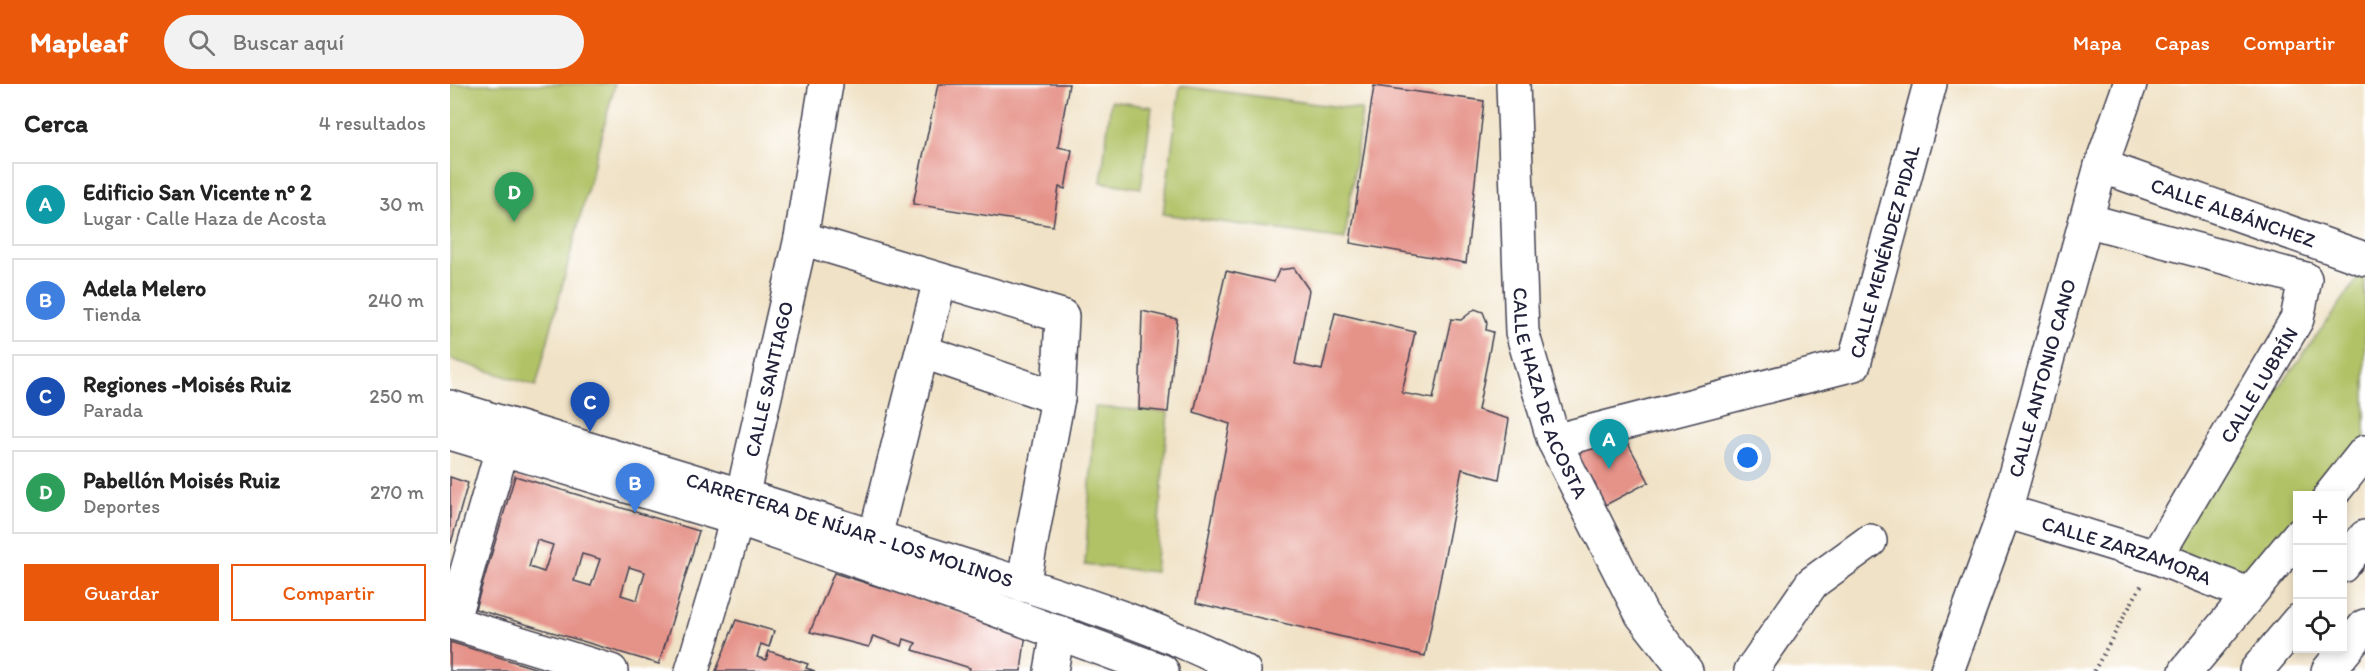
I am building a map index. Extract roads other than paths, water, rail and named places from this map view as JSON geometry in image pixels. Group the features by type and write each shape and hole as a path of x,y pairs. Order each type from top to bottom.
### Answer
{"street":[{"name":"CALLE SANTIAGO","path":"692,671 740,507 801,238 826,84"},
{"name":"CALLE HAZA DE ACOSTA","path":"1513,84 1522,332 1554,441 1642,615 1686,671"},
{"name":"CALLE MENÉNDEZ PIDAL","path":"1554,441 1854,364 1930,84"},
{"name":"CALLE ANTONIO CANO","path":"1947,671 2005,511 2101,166 2130,84"},
{"name":"CALLE ALBÁNCHEZ","path":"2101,166 2365,259"},
{"name":"CALLE LUBRÍN","path":"2086,220 2305,279 2297,320 2156,557"},
{"path":"796,540 903,564 990,592 1016,582 1031,544 1058,398 1062,316 801,238"},
{"path":"875,537 924,352 940,280"},
{"path":"924,352 1058,398"},
{"name":"CARRETERA DE NÍJAR - LOS MOLINOS","path":"450,407 740,507 796,540 1162,671"},
{"name":"CARRETERA DE NÍJAR - LOS MOLINOS","path":"450,433 502,449 740,507 875,537 1112,614 1212,654 1244,671"},
{"path":"502,449 451,622 611,671"},
{"path":"2333,491 2365,452"},
{"name":"CALLE ZARZAMORA","path":"2005,511 2156,557 2248,594"},
{"path":"2347,561 2365,537"},
{"path":"1751,671 1812,583 1870,541"},
{"path":"2186,671 2293,542"},
{"path":"2328,671 2365,626"},
{"path":"2256,671 2293,627"},
{"path":"1051,671 1058,632"}],"place":[{"name":"Pabellón Moisés Ruiz","path":"514,222"},
{"name":"Regiones -Moisés Ruiz","path":"590,432"},
{"name":"Edificio San Vicente nº 2","path":"1609,469"},
{"name":"Adela Melero","path":"635,513"}]}
